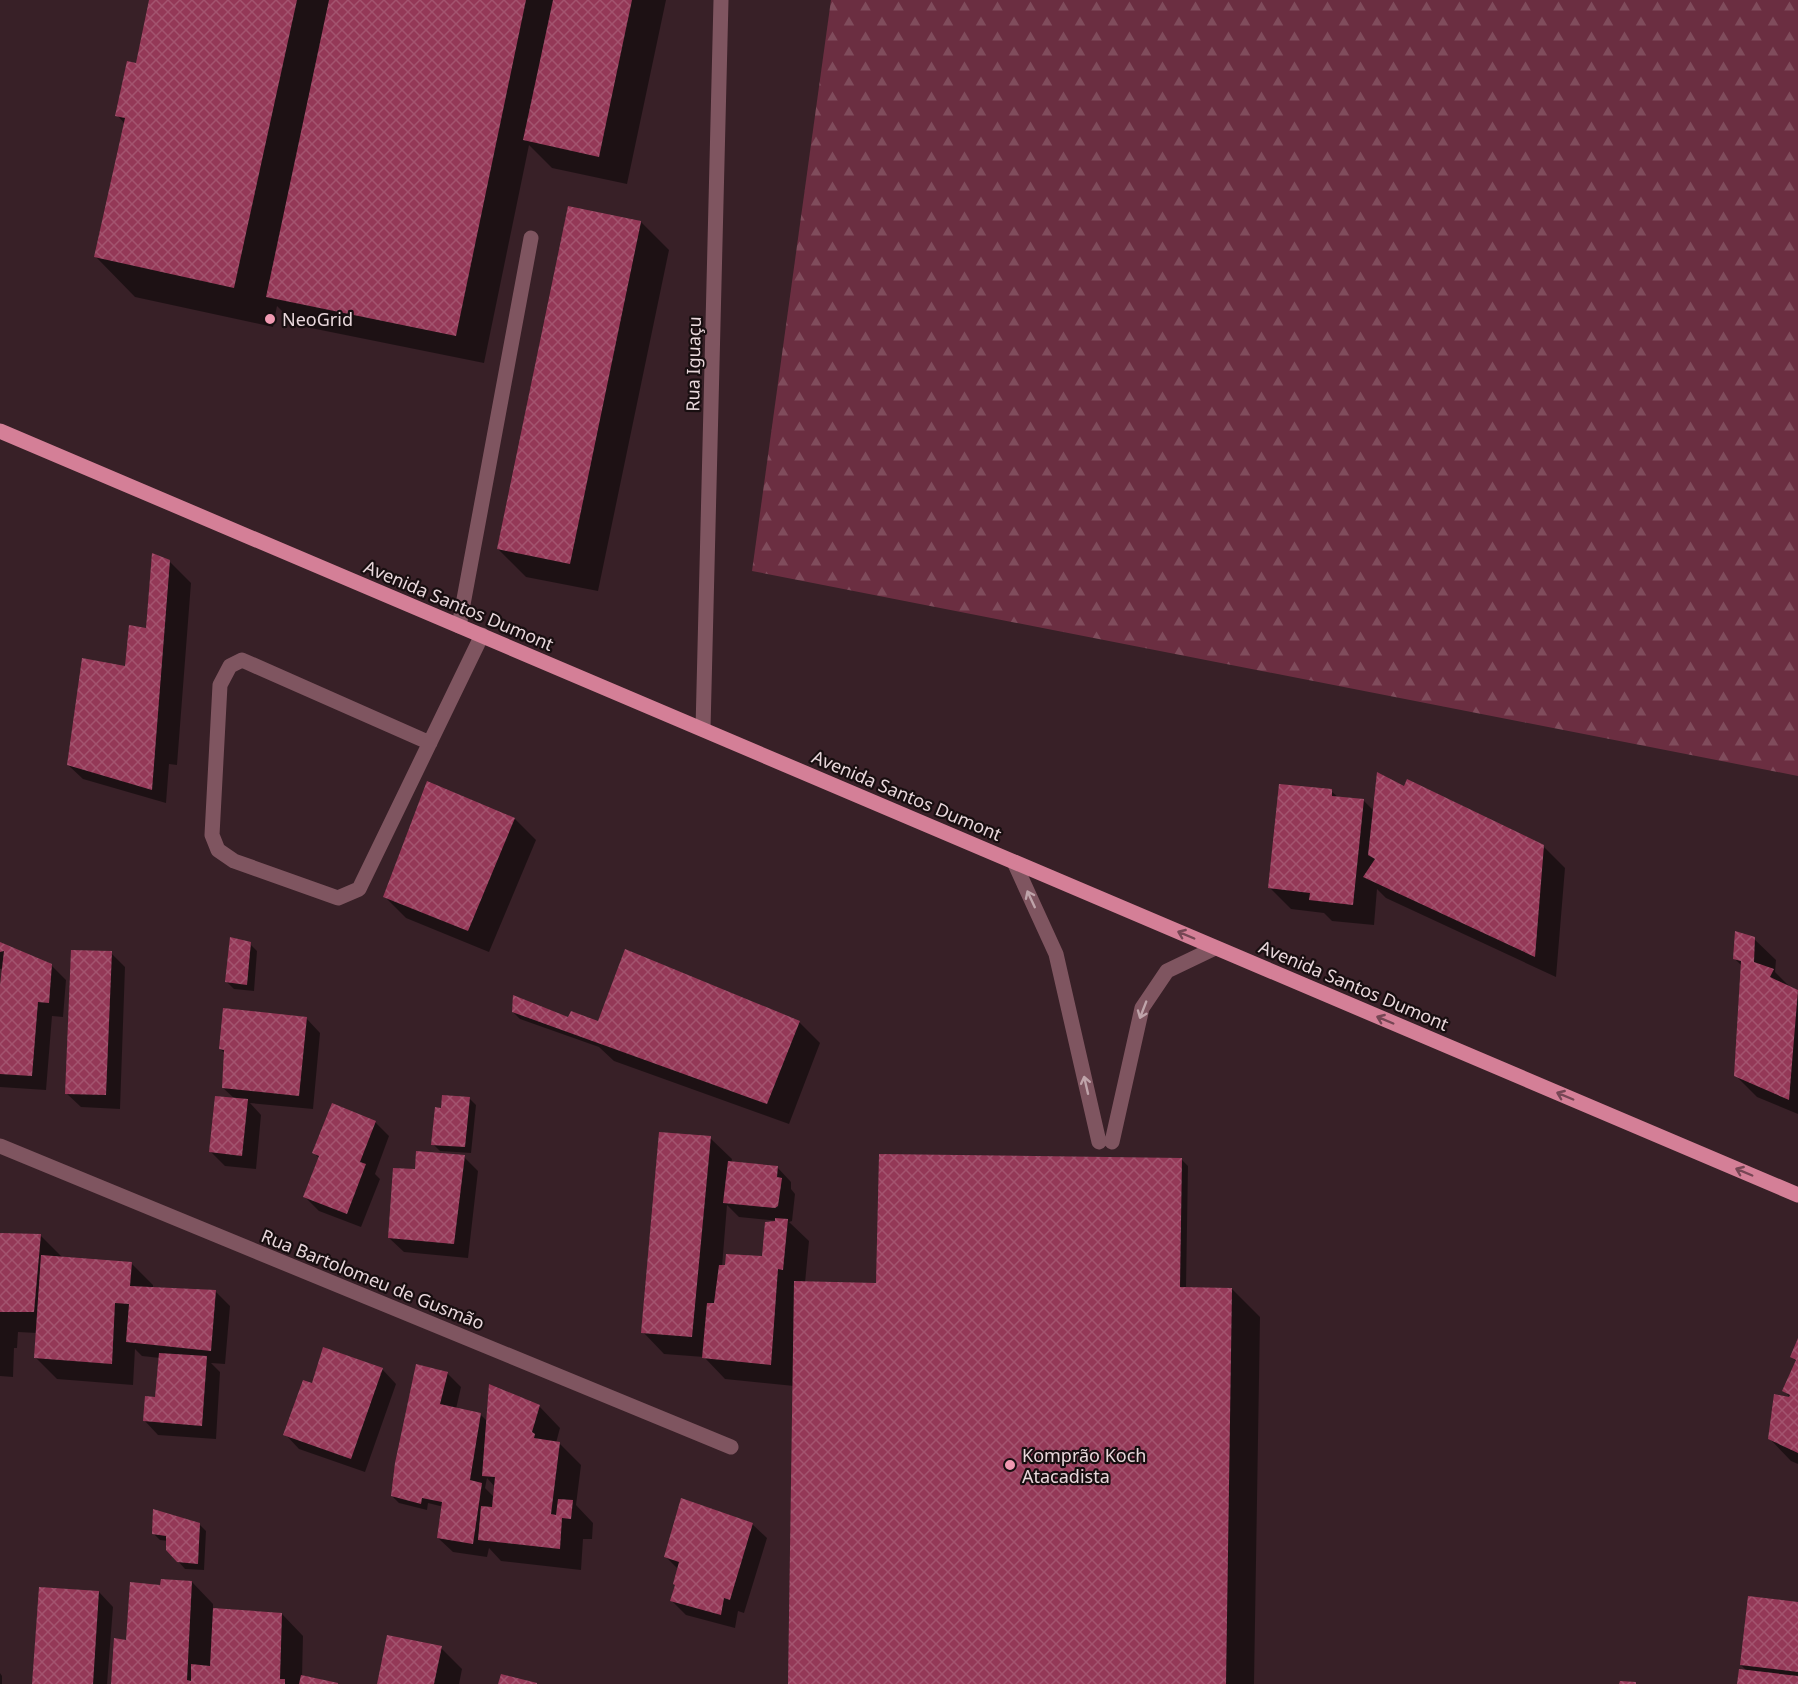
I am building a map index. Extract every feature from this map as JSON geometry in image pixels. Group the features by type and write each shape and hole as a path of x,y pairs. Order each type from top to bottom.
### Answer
{"main road":[{"name":"Avenida Santos Dumont","path":"0,431 1798,1195"}],"street":[{"name":"Rua Iguaçu","path":"703,729 721,0"},
{"path":"459,626 531,237"},
{"path":"430,743 242,660 230,666 220,685 212,835 218,850 234,861 338,898 359,889 430,743 482,635"},
{"path":"1014,862 1056,954 1106,1142 1142,1008 1167,971 1215,948"},
{"name":"Rua Bartolomeu de Gusmão","path":"0,1146 731,1447"}],"green space":[{"path":"831,0 1798,0 1798,776 752,571"}],"building":[{"path":"149,0 297,0 234,288 94,257 125,118 115,116 127,61 136,63"},
{"path":"329,0 526,0 456,336 266,297"},
{"path":"553,0 632,0 599,157 523,140"},
{"path":"568,206 641,221 570,564 497,549"},
{"path":"152,553 170,560 152,790 67,765 82,658 125,666 129,625 146,628"},
{"path":"1377,772 1404,786 1407,779 1544,845 1535,957 1363,877 1375,859 1368,855"},
{"path":"427,781 515,818 468,931 383,897"},
{"path":"1279,784 1332,789 1332,796 1364,799 1353,905 1309,900 1310,893 1268,888"},
{"path":"1735,931 1755,937 1754,962 1774,969 1770,977 1798,990 1789,1100 1734,1076 1741,961 1733,959"},
{"path":"230,937 251,942 247,985 225,982"},
{"path":"0,942 52,964 49,1003 38,1002 32,1076 0,1074 0,985 4,951 0,952"},
{"path":"625,949 800,1021 767,1104 512,1012 513,995 568,1017 571,1011 598,1021"},
{"path":"71,950 112,951 106,1095 65,1094"},
{"path":"223,1008 307,1017 299,1096 222,1088 224,1050 219,1049"},
{"path":"442,1095 470,1097 465,1147 431,1145 435,1107 441,1108"},
{"path":"215,1096 248,1099 242,1156 209,1152"},
{"path":"332,1103 376,1121 360,1162 366,1164 347,1214 303,1197 319,1156 312,1153"},
{"path":"659,1132 711,1136 692,1337 641,1333"},
{"path":"416,1151 465,1155 454,1244 388,1238 393,1168 415,1169"},
{"name":"Komprão Koch Atacadista","path":"879,1154 1182,1158 1180,1287 1232,1288 1226,1684 788,1684 794,1281 876,1283"},
{"path":"728,1161 778,1166 777,1177 782,1178 778,1206 775,1208 723,1203"},
{"path":"775,1218 788,1219 783,1270 778,1269 771,1365 702,1358 707,1303 714,1303 719,1265 725,1265 726,1254 762,1256 765,1222 775,1221"},
{"path":"0,1233 41,1234 34,1312 0,1312"},
{"path":"41,1255 132,1262 130,1286 216,1290 211,1351 126,1342 129,1304 115,1303 112,1364 34,1358"},
{"path":"1798,1338 1798,1453 1768,1439 1774,1394 1789,1397 1790,1395 1782,1391 1796,1360 1790,1357"},
{"path":"323,1347 383,1368 351,1459 283,1435 303,1380 312,1383"},
{"path":"159,1353 207,1356 202,1426 143,1421 145,1396 155,1397"},
{"path":"416,1364 448,1372 440,1404 481,1413 470,1480 482,1483 473,1544 437,1538 442,1502 422,1498 421,1504 391,1496 395,1463"},
{"path":"489,1384 540,1405 532,1432 535,1434 534,1438 560,1442 551,1514 556,1515 558,1499 573,1500 571,1519 562,1518 560,1549 478,1540 481,1506 492,1507 495,1477 482,1476"},
{"path":"681,1498 753,1523 730,1600 724,1598 721,1615 670,1601 679,1562 664,1557"},
{"path":"153,1509 200,1523 198,1564 177,1562 166,1550 166,1536 152,1534"},
{"path":"161,1579 192,1581 187,1680 191,1681 191,1664 210,1666 213,1608 282,1613 280,1679 285,1679 285,1684 111,1684 114,1638 126,1640 130,1582 160,1585"},
{"path":"39,1587 99,1591 93,1684 32,1684"},
{"path":"1748,1596 1798,1602 1798,1672 1740,1665"},
{"path":"387,1635 442,1646 434,1684 377,1684"},
{"path":"1739,1669 1798,1676 1798,1684 1737,1684"},
{"path":"501,1674 537,1683 537,1684 498,1684"},
{"path":"301,1675 338,1683 338,1684 299,1684"},
{"path":"1620,1681 1636,1682 1636,1684 1619,1684"}],"place":[{"name":"NeoGrid","path":"270,319"},
{"name":"Komprão Koch Atacadista","path":"1010,1465"}]}
